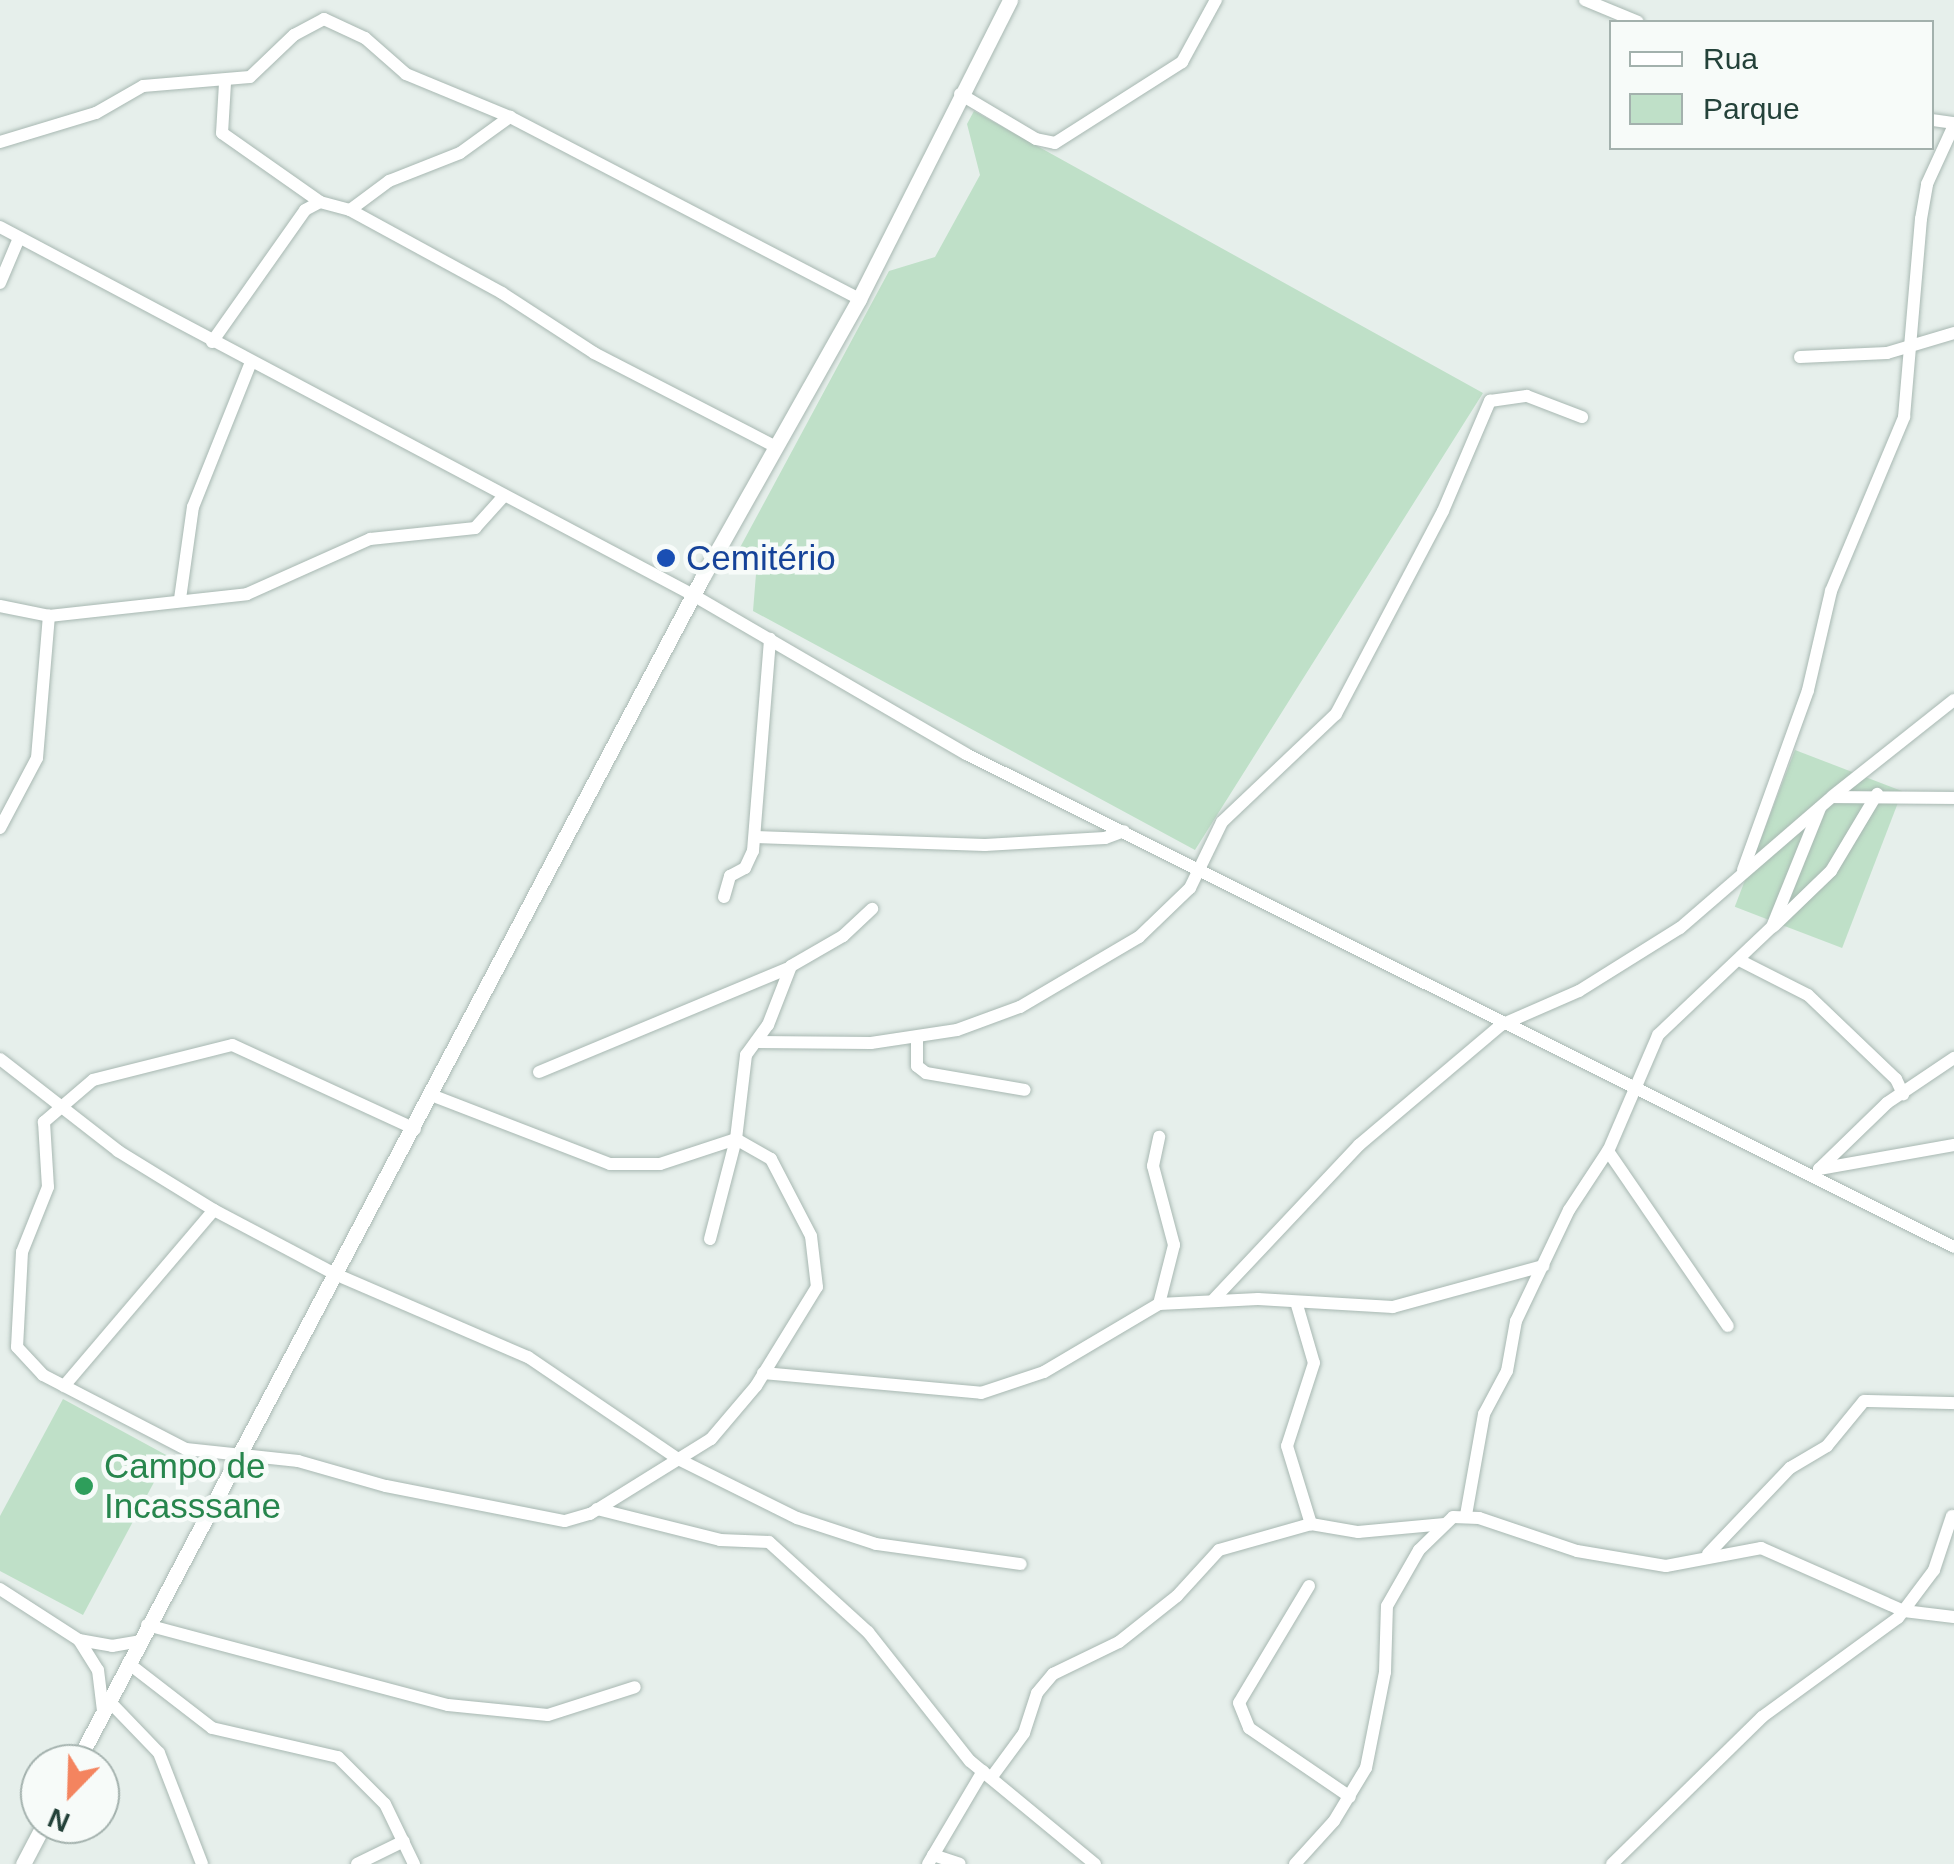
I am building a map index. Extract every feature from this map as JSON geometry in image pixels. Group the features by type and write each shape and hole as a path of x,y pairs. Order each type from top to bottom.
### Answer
{"street":[{"path":"87,1744 238,1452 415,1129 693,595 859,299 1010,0"},
{"path":"960,94 1036,139 1055,143 1182,62 1216,0"},
{"path":"1585,0 1633,20"},
{"path":"0,142 96,113 143,86 225,83 264,68 294,36 324,20 365,38 406,74 510,117 859,299"},
{"path":"225,83 222,134 320,202 350,210 502,293 594,353 776,447"},
{"path":"350,210 389,182 438,166 510,117"},
{"path":"1740,876 1808,690 1832,591 1904,417 1928,184 1954,124"},
{"path":"212,342 276,244 320,202"},
{"path":"0,227 693,595 966,754 1124,830 1199,873 1500,1025 1954,1247"},
{"path":"0,283 19,238"},
{"path":"1800,357 1886,353 1954,333"},
{"path":"180,598 193,507 251,362"},
{"path":"757,1042 917,1039 988,1021 1140,938 1199,873 1222,822 1336,714 1443,511 1490,401 1527,396 1582,417"},
{"path":"0,606 49,616 268,589 370,539 475,528 503,496"},
{"path":"0,828 37,758 49,616"},
{"path":"724,896 730,876 750,860 755,836 770,639"},
{"path":"1214,1299 1359,1144 1500,1025 1635,958 1954,700"},
{"path":"1832,797 1878,794 1954,798"},
{"path":"1466,1515 1484,1414 1507,1370 1516,1321 1569,1210 1608,1151 1658,1035 1699,990 1739,960 1832,872 1878,794"},
{"path":"1772,927 1820,808"},
{"path":"755,836 985,845 1105,838 1124,830"},
{"path":"539,1072 791,966 843,936 872,908"},
{"path":"1739,960 1808,995 1896,1079 1903,1094"},
{"path":"710,1240 736,1139 746,1055 757,1042 791,966"},
{"path":"917,1039 917,1066 926,1073 1024,1090"},
{"path":"415,1129 342,1100 272,1058 232,1046 94,1080 60,1106 42,1128 48,1187 22,1252 14,1323 24,1358 64,1386 169,1443 202,1453 238,1452 564,1521 597,1510 711,1439 814,1300 817,1260 782,1173 761,1148 736,1139 660,1164 610,1164 431,1095"},
{"path":"1818,1170 1903,1094 1954,1058"},
{"path":"0,1059 60,1106 214,1210 334,1274 528,1357 678,1459 854,1540 1021,1564"},
{"path":"1159,1137 1154,1166 1174,1245 1159,1304"},
{"path":"1802,1174 1954,1145"},
{"path":"1608,1151 1728,1326"},
{"path":"64,1386 214,1210"},
{"path":"763,1373 980,1392 1044,1372 1159,1304 1214,1299 1393,1307 1543,1266"},
{"path":"1298,1305 1314,1363 1287,1446 1311,1524"},
{"path":"1706,1556 1790,1468 1827,1446 1864,1401 1954,1403"},
{"path":"597,1510 720,1540 770,1542 868,1632 947,1736 1095,1864"},
{"path":"960,1864 931,1860 987,1774 1024,1733 1037,1693 1053,1674 1120,1642 1177,1596 1219,1550 1311,1524 1358,1532 1445,1524 1466,1515 1614,1558 1666,1566 1761,1548 1904,1611 1954,1617"},
{"path":"1612,1864 1762,1717 1904,1611 1934,1570 1952,1516"},
{"path":"1295,1864 1350,1797 1377,1730 1387,1606 1420,1550 1445,1524"},
{"path":"1309,1586 1239,1703 1249,1728 1350,1797"},
{"path":"0,1589 79,1640 112,1646 139,1642"},
{"path":"147,1625 448,1706 548,1715 635,1687"},
{"path":"79,1640 98,1670 106,1707 160,1753 202,1864"},
{"path":"128,1663 212,1728 338,1757 384,1804 414,1864"},
{"path":"357,1864 404,1841"}],"green space":[{"path":"974,111 1483,393 1195,850 753,611 756,574 736,555 889,271 935,257 980,175 967,124"},
{"path":"1795,750 1902,791 1842,948 1735,907"},
{"name":"Campo de Incasssane","path":"63,1399 168,1456 83,1615 0,1571 0,1516"}],"place":[{"name":"Cemitério","path":"666,558"},
{"name":"Campo de Incasssane","path":"84,1486"}]}
